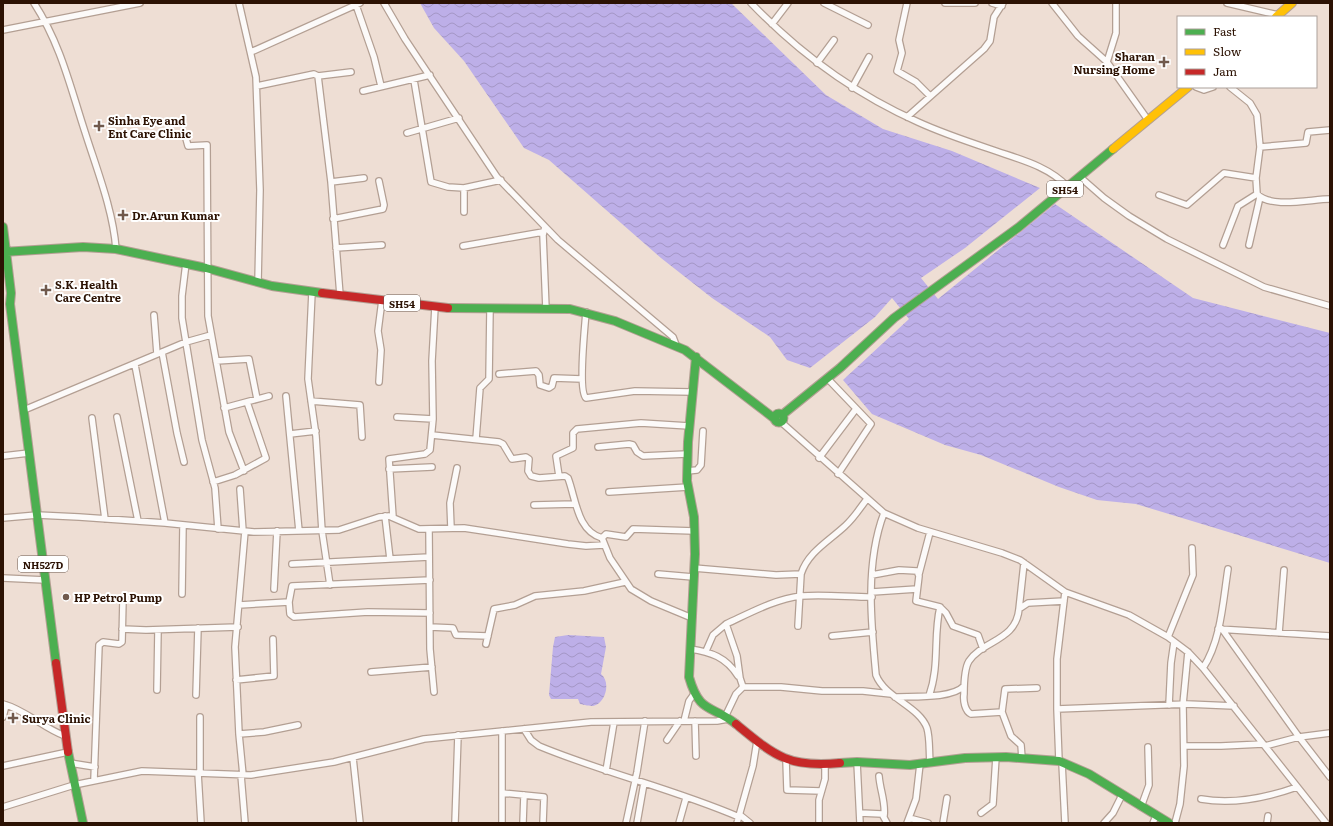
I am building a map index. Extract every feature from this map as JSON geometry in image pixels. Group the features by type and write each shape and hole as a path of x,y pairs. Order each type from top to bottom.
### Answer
{"main road":[{"path":"1277,16 1292,3"},
{"name":"SH54","path":"5,252 83,247 116,249 206,268 258,282 312,292 435,307 570,309 586,312 676,345 696,357 779,419 894,318 1019,227 1187,88"},
{"name":"NH527D","path":"3,227 11,293 8,305"},
{"name":"NH527D","path":"3,273 24,410 65,736 83,823"},
{"path":"696,357 687,454 688,487 694,517 694,568 688,677 694,694 705,707 727,718 786,760 802,764 825,765 857,762 910,765 965,758 996,757 1060,762 1089,774 1122,794 1155,819 1169,823"}],"street":[{"path":"34,3 46,22 64,63 97,168 115,236 116,249"},
{"path":"3,30 140,3"},
{"path":"240,3 257,86 260,190 258,282"},
{"path":"384,3 430,75 501,180 544,229 673,337 676,345"},
{"path":"751,3 772,24 817,62 852,88 907,117 956,137 1036,165 1058,177 1068,187"},
{"path":"756,8 760,3"},
{"path":"772,24 788,3"},
{"path":"824,3 868,25"},
{"path":"907,3 899,40 902,53 897,71 916,82 930,96"},
{"path":"945,3 975,3"},
{"path":"907,117 987,46 993,20 1002,4 992,3"},
{"path":"1052,3 1078,36 1107,62 1148,120"},
{"path":"1107,62 1115,41 1116,3"},
{"path":"1227,3 1277,16"},
{"path":"251,52 358,4 381,86"},
{"path":"817,62 834,40"},
{"path":"852,88 869,57"},
{"path":"257,86 314,74 318,76 351,72"},
{"path":"363,91 430,75"},
{"path":"318,76 331,182 340,295"},
{"path":"414,80 431,182 448,187 464,188 501,180"},
{"path":"1199,88 1204,90 1210,88"},
{"path":"1231,88 1250,103 1256,112 1260,147 1256,178 1259,196 1249,245"},
{"path":"407,133 459,118"},
{"path":"1260,147 1306,143 1309,131 1330,130"},
{"path":"186,135 188,146 207,145 207,301 211,335 224,408 232,442 244,471"},
{"path":"1159,195 1187,205 1224,173 1256,178"},
{"path":"1080,177 1104,198 1129,216 1167,238 1264,287 1330,306"},
{"path":"331,182 364,178"},
{"path":"334,219 383,209 384,205 379,181"},
{"path":"464,188 464,212"},
{"path":"1223,245 1238,206 1259,196 1283,202 1330,199"},
{"path":"463,246 544,229"},
{"path":"544,229 546,309"},
{"path":"336,248 382,246"},
{"path":"186,264 181,306 202,440 213,482 218,528"},
{"path":"312,292 308,379 316,431 325,562 330,584"},
{"path":"379,382 381,350 378,331 382,300"},
{"path":"393,518 388,460 390,458 427,454 432,435 432,361 435,307"},
{"path":"476,439 480,388 489,379 490,309"},
{"path":"586,312 582,379 582,390 586,398 635,391 692,392"},
{"path":"154,315 159,353 184,462"},
{"path":"24,410 135,365 186,342 211,335"},
{"path":"216,361 249,359 257,399"},
{"path":"135,365 165,523"},
{"path":"499,374 536,371 539,375 540,386 549,388 552,386 554,378 582,379"},
{"path":"827,378 871,424 838,474"},
{"path":"224,408 269,396"},
{"path":"286,396 299,531"},
{"path":"311,401 360,405 362,437"},
{"path":"213,482 244,471 264,461 266,456 247,402"},
{"path":"819,458 856,409"},
{"path":"117,417 138,521"},
{"path":"397,417 433,419"},
{"path":"92,418 105,519"},
{"path":"779,419 819,458 884,514 930,532 1002,553 1024,563 1065,592 1129,616 1168,637 1188,652 1203,668 1326,823"},
{"path":"558,476 556,456 573,448 573,433 577,430 641,423 689,426"},
{"path":"290,434 316,431"},
{"path":"687,471 697,470 701,465 703,431"},
{"path":"432,435 499,442 503,444 512,459 529,459 528,471 534,478 558,476 568,478 576,504 587,530 602,538"},
{"path":"598,447 629,444 633,445 637,452 642,456 687,454"},
{"path":"3,456 29,453"},
{"path":"389,469 432,467"},
{"path":"451,528 450,503 457,468"},
{"path":"609,492 688,487"},
{"path":"240,490 244,531 238,627 235,647 245,823"},
{"path":"798,626 801,596 801,574 805,563 814,552 845,526 867,499"},
{"path":"534,505 576,504"},
{"path":"884,514 878,537 872,575 873,632 876,675 878,682 923,721 927,728 930,762"},
{"path":"3,518 37,515 165,523 244,531 322,531 346,528 385,516 413,527 428,529 451,528 479,530 568,544 586,546 604,545"},
{"path":"385,516 390,559"},
{"path":"182,594 183,525"},
{"path":"428,529 430,627 434,692"},
{"path":"602,538 606,534 626,537 633,529 694,531"},
{"path":"274,589 277,531"},
{"path":"930,532 919,574 916,602 940,607 946,613 953,626 978,635 982,649"},
{"path":"602,538 604,545 625,582 631,589 651,601 692,618"},
{"path":"1168,637 1193,575 1192,548"},
{"path":"292,564 429,557"},
{"path":"1002,712 968,713 963,697 964,686 968,662 982,649 996,642 1006,634 1019,617 1024,563"},
{"path":"694,568 776,575 801,574"},
{"path":"1203,668 1208,660 1220,629 1228,569"},
{"path":"872,575 910,570 917,571 919,574"},
{"path":"1279,633 1284,570"},
{"path":"658,574 693,577"},
{"path":"3,578 45,580"},
{"path":"430,580 292,586 289,602 290,616 294,617 368,612 430,613"},
{"path":"486,644 494,609 515,605 536,596 584,591 625,582"},
{"path":"706,651 713,635 726,624 777,602 801,596 872,595 917,589"},
{"path":"1065,592 1057,659 1057,709 1065,823"},
{"path":"94,780 99,645 103,642 121,643 123,599"},
{"path":"1020,609 1028,603 1064,601"},
{"path":"239,605 289,602"},
{"path":"929,696 935,678 937,619 940,607"},
{"path":"726,624 737,656 740,678 743,687"},
{"path":"122,629 158,630 238,627"},
{"path":"430,627 453,628 455,635 488,636"},
{"path":"196,695 198,628"},
{"path":"1220,629 1330,636"},
{"path":"1220,629 1330,777"},
{"path":"157,690 158,630"},
{"path":"832,636 873,632"},
{"path":"236,680 274,676 273,639"},
{"path":"1169,704 1171,663 1174,642"},
{"path":"690,649 706,651 728,662 740,678"},
{"path":"1175,823 1180,804 1185,746 1183,704 1188,652"},
{"path":"371,672 432,667"},
{"path":"3,807 74,785 142,771 242,775 289,770 353,758 424,739 458,735 591,722 695,721 727,718 736,694 743,687 782,687 822,691 863,691 893,696 929,696 948,694 961,690 964,686"},
{"path":"1022,758 1021,745 1011,736 1002,712 1006,689 1037,688"},
{"path":"667,740 682,721 689,701 694,694"},
{"path":"1057,709 1169,704 1234,706"},
{"path":"3,717 4,705 34,718 65,736"},
{"path":"200,717 199,773 201,823"},
{"path":"626,823 645,721"},
{"path":"695,721 696,756"},
{"path":"606,771 614,722"},
{"path":"239,734 264,732 298,725"},
{"path":"524,729 531,740 539,746 606,771 686,798 750,823"},
{"path":"502,731 502,823"},
{"path":"1185,746 1264,745 1299,737 1330,733"},
{"path":"455,823 458,735"},
{"path":"739,819 753,766 757,740"},
{"path":"1141,807 1149,785 1148,747"},
{"path":"3,766 68,752"},
{"path":"981,813 993,804 996,757"},
{"path":"353,758 360,823"},
{"path":"786,760 786,790 821,791"},
{"path":"857,762 860,823"},
{"path":"70,763 95,767"},
{"path":"920,764 916,799 908,820 928,823"},
{"path":"819,823 819,800 825,779 825,765"},
{"path":"879,776 880,790 885,804 884,816 887,823"},
{"path":"637,823 644,783"},
{"path":"1201,799 1218,802 1255,799 1297,787"},
{"path":"502,793 544,798 543,823"},
{"path":"1104,823 1113,813 1122,794"},
{"path":"523,823 524,795"},
{"path":"679,823 686,798"},
{"path":"943,823 948,798"},
{"path":"860,813 879,813 884,816"},
{"path":"1267,823 1268,816"}],"water":[{"path":"420,3 731,3 826,95 883,129 952,151 1040,188 965,248 921,278 938,299 1055,204 1193,298 1330,333 1330,563 1136,504 1097,500 1059,487 981,455 945,445 872,414 843,380 909,319 892,298 875,317 810,368 787,360 770,337 712,298 661,258 549,160 524,148 464,61 434,28"},
{"path":"568,635 604,637 606,647 601,674 606,682 606,692 601,701 593,706 580,704 578,699 551,699 549,695 555,637"}],"traffic: fast":[{"path":"782,415 840,368 894,318 1019,227 1113,149"},
{"path":"3,227 11,293 10,304 56,663"},
{"path":"3,252 83,247 116,249 206,268 272,286 322,293"},
{"path":"448,308 570,309 615,321 685,350 775,419"},
{"path":"696,357 688,442 687,481 694,517 695,554 689,677 697,698 707,707 736,724"},
{"path":"777,414 781,414 783,418 781,422 777,422 775,420 775,416 777,414"},
{"path":"68,752 83,823"},
{"path":"840,763 857,762 910,765 965,758 1006,757 1059,761 1089,774 1169,823"}],"traffic: slow":[{"path":"1277,16 1292,3"},
{"path":"1113,149 1187,88"}],"traffic: jam":[{"path":"322,293 448,308"},
{"path":"56,663 68,752"},
{"path":"736,724 772,752 783,757 807,764 840,763"}],"place":[{"name":"Sharan Nursing Home","path":"1164,62"},
{"name":"Sinha Eye and Ent Care Clinic","path":"99,126"},
{"name":"Dr.Arun Kumar","path":"123,215"},
{"name":"S.K. Health Care Centre","path":"46,290"},
{"name":"HP Petrol Pump","path":"66,597"},
{"name":"Surya Clinic","path":"13,718"}]}
